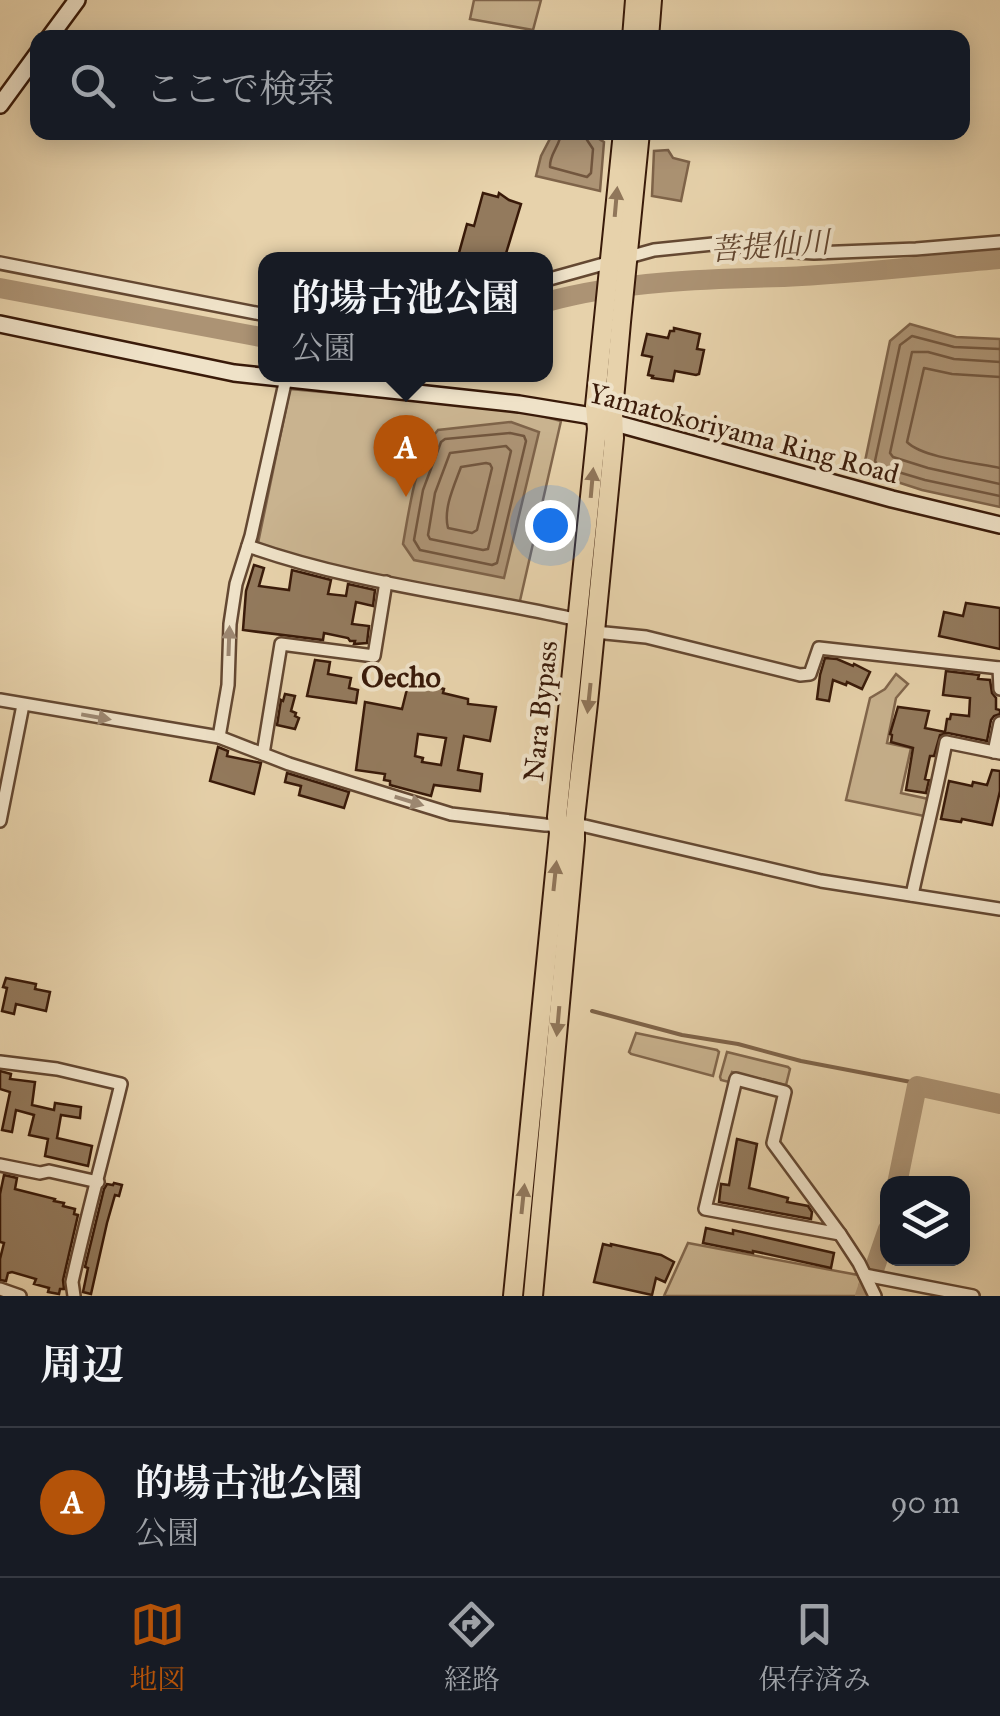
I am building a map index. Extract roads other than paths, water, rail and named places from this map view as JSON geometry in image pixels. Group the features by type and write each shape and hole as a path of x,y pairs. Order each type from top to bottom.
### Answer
{"highway":[{"path":"633,30 636,0"},
{"path":"650,30 652,0"},
{"name":"Nara Bypass","path":"619,264 623,140"},
{"name":"Nara Bypass","path":"514,1296 559,833 566,825 595,632 605,419 595,406 612,322 639,140"},
{"name":"Nara Bypass","path":"533,1296 566,825 570,673 605,419"}],"main road":[{"path":"55,30 76,0"},
{"path":"0,105 30,65"},
{"name":"Yamatokoriyama Ring Road","path":"0,324 202,368 258,374"},
{"name":"Yamatokoriyama Ring Road","path":"330,382 520,404 605,419 1000,525"}],"street":[{"path":"553,278 619,264 654,250 713,244 814,253 1000,242"},
{"path":"0,263 258,313"},
{"path":"219,737 228,685 236,584 286,382"},
{"path":"248,546 296,563 578,620"},
{"path":"263,754 281,644 374,656 386,582"},
{"path":"595,632 646,638 800,676 810,674 819,648 1000,668 1000,689"},
{"path":"0,700 219,737 451,814 566,825 638,837 821,881 1000,909"},
{"path":"0,821 23,705"},
{"path":"912,895 946,742 997,753 1000,723"},
{"path":"0,1062 120,1084 72,1282 74,1296"},
{"path":"840,1234 705,1209 736,1079 784,1092 774,1142 840,1234 875,1296"},
{"path":"0,1166 98,1182"},
{"path":"865,1275 973,1296"},
{"path":"0,1290 20,1296"}],"water":[{"path":"549,140 601,140 604,142 600,191 536,176"},
{"path":"668,150 673,158 689,162 681,201 652,196 654,151"},
{"path":"910,324 956,337 1000,339 1000,507 922,490 863,471 890,341"},
{"path":"511,422 539,432 504,578 414,560 403,544 414,484 430,441 438,430"}],"waterway":[{"name":"菩提仙川","path":"553,300 664,282 838,274 1000,259"},
{"name":"菩提仙川","path":"0,288 258,336"},
{"path":"592,1011 682,1035 738,1044 917,1086"},
{"path":"899,1176 917,1086 1000,1104"},
{"path":"865,1296 880,1252"}],"place":[{"name":"的場古池公園","path":"406,497"}],"district":[{"name":"Oecho","path":"401,677"}]}
